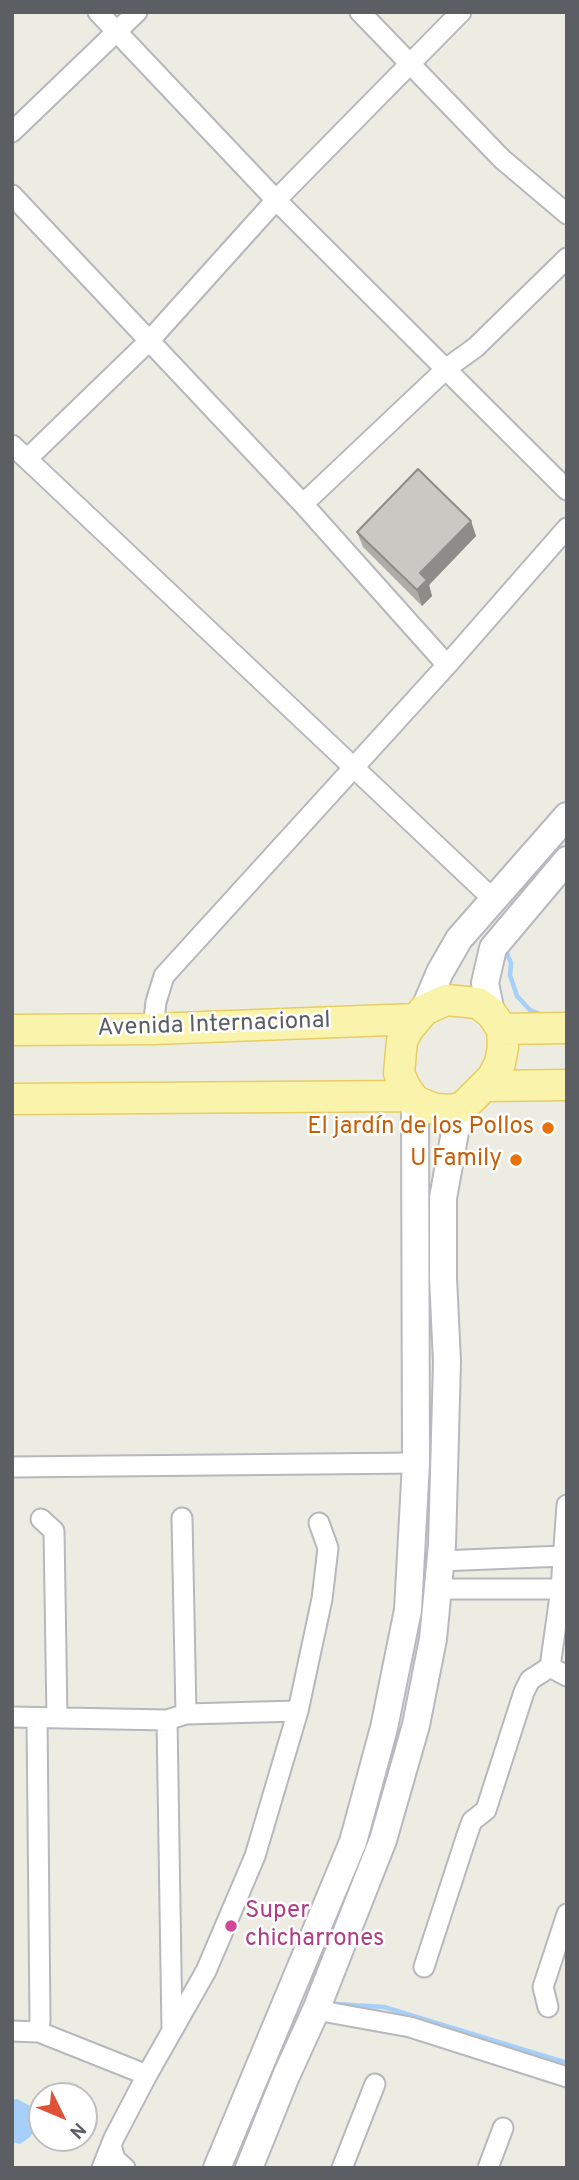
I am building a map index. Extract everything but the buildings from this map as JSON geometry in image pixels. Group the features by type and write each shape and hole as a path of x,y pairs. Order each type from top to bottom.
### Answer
{"main road":[{"path":"12,1099 413,1099 435,1109 463,1107 485,1087 500,1063 503,1047 497,1021 478,1003 446,1000 420,1014 402,1041 399,1056 399,1073 413,1099"},
{"name":"Avenida Internacional","path":"12,1030 153,1029 420,1014"},
{"path":"497,1021 567,1028"},
{"path":"485,1087 567,1085"}],"street":[{"path":"98,12 276,200 567,490"},
{"path":"12,132 137,12"},
{"path":"360,12 502,159 567,214"},
{"path":"27,459 150,340 276,200 461,12"},
{"path":"12,195 303,504 447,665"},
{"path":"303,504 447,368 477,347 567,258"},
{"path":"12,445 493,899"},
{"path":"153,1029 156,1002 164,976 447,665 567,528"},
{"path":"420,1014 459,939 567,816"},
{"path":"497,1021 485,983 494,948 567,860"},
{"path":"217,2168 353,1842 384,1728 408,1610 416,1463 413,1099"},
{"path":"249,2168 281,2086 316,2010 383,1840 416,1726 426,1678 438,1589 445,1472 447,1362 443,1198 454,1132 463,1107"},
{"path":"416,1279 443,1278"},
{"path":"12,1467 416,1463"},
{"path":"424,1967 472,1821 486,1810 524,1692 530,1680 558,1671 567,1505"},
{"path":"183,1518 186,1714"},
{"path":"41,1520 54,1531 57,1718"},
{"path":"107,2161 147,2074 206,1971 255,1856 298,1711 322,1599 328,1548 319,1523"},
{"path":"440,1561 563,1556"},
{"path":"438,1589 561,1589"},
{"path":"403,1631 409,1651 404,1672 413,1680 426,1678"},
{"path":"12,1717 167,1720 186,1714 298,1711"},
{"path":"37,1718 39,2032"},
{"path":"167,1720 172,2030"},
{"path":"548,2007 543,1987 567,1914"},
{"path":"316,2010 410,2027 567,2077"},
{"path":"12,2031 39,2032 147,2074"},
{"path":"254,2078 281,2086"},
{"path":"342,2168 375,2084"},
{"path":"488,2168 503,2128"},
{"path":"107,2161 115,2159 125,2168"}],"water":[{"path":"17,2099 28,2105 28,2139 20,2144 12,2142 12,2100"}],"waterway":[{"path":"505,949 511,963 510,975 517,996 530,1010 543,1015"},
{"path":"335,2004 384,2007 567,2063"}],"place":[{"name":"El jardín de los Pollos","path":"548,1128"},
{"name":"U Family","path":"516,1160"},
{"name":"Super chicharrones","path":"231,1926"}]}
